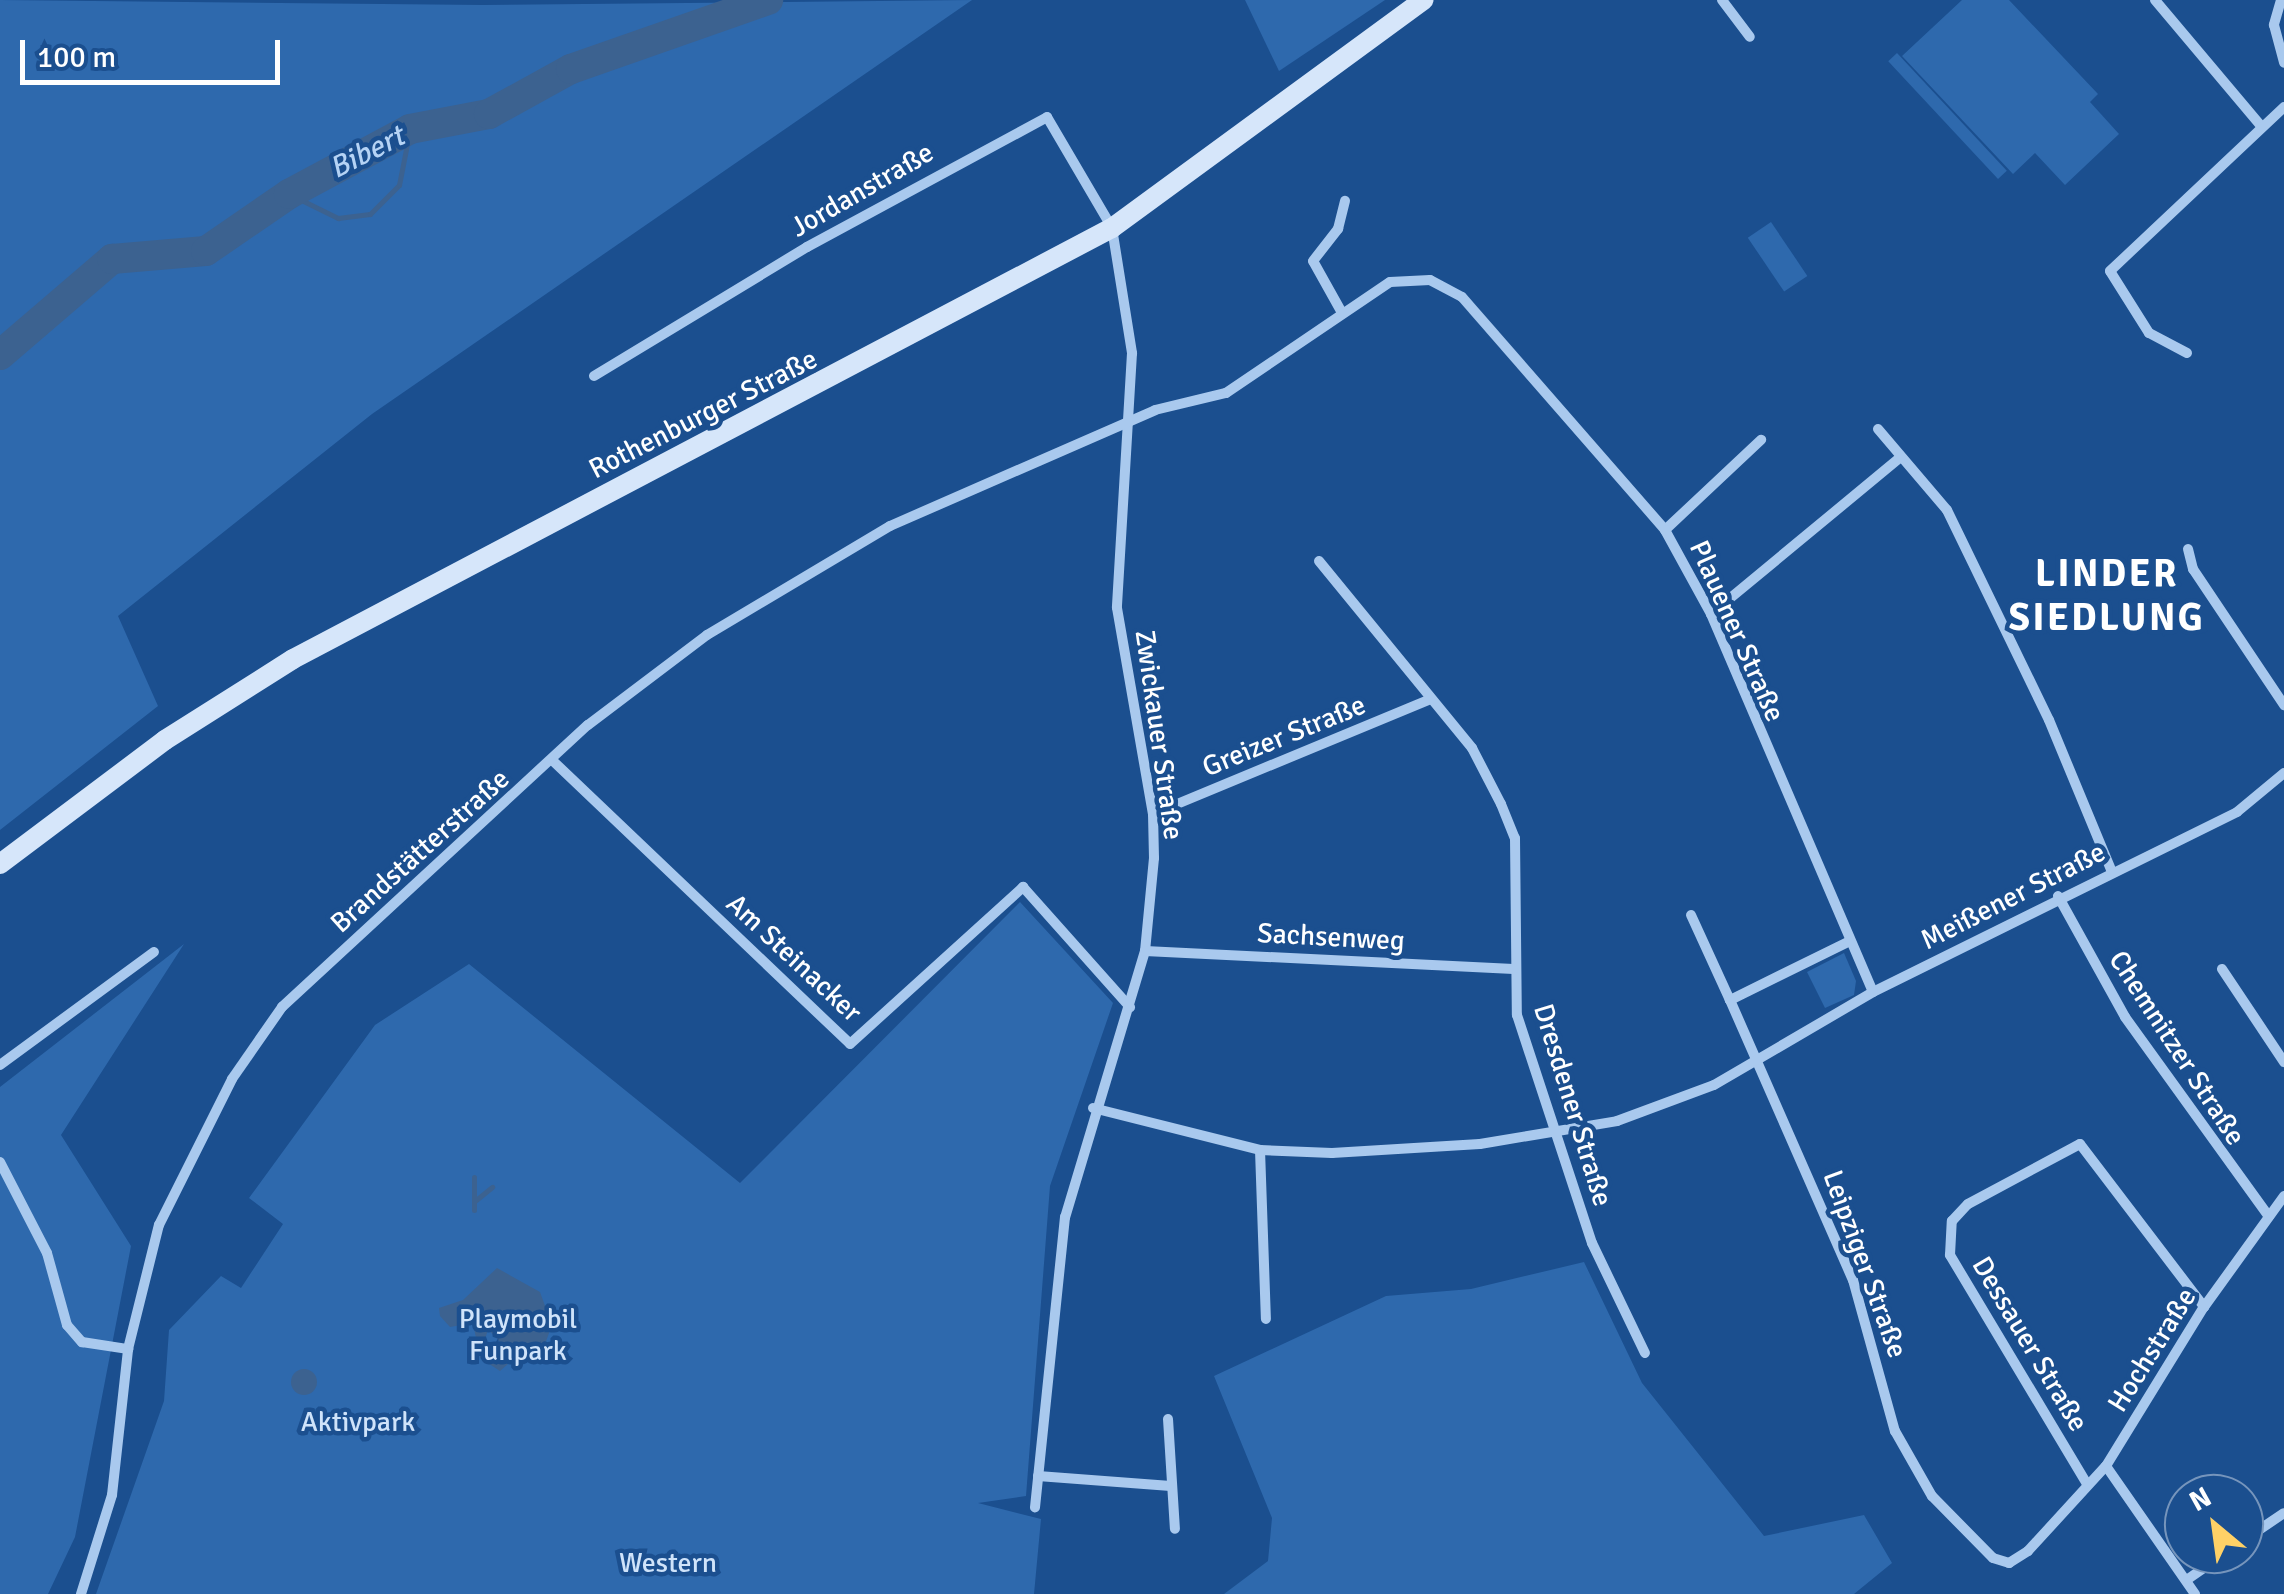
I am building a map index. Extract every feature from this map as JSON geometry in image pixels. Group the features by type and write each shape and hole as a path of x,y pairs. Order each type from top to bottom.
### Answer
{"main road":[{"name":"Rothenburger Straße","path":"0,864 86,795 278,668 1112,228 1424,0"}],"street":[{"path":"1722,0 1750,38"},
{"path":"2155,0 2260,126"},
{"path":"2281,0 2274,25 2284,63"},
{"path":"2187,353 2150,333 2110,271 2284,107"},
{"name":"Jordanstraße","path":"594,376 939,172 1047,118 1112,228"},
{"path":"1340,311 1312,261 1338,229 1345,200"},
{"name":"Zwickauer Straße","path":"1035,1507 1065,1217 1094,1108 1130,1007 1145,951 1153,814 1118,608 1132,420 1130,316 1112,228"},
{"name":"Plauener Straße","path":"1132,420 1236,388 1340,311 1411,278 1455,292 1665,530 1710,614 1873,992"},
{"name":"Brandstätterstraße","path":"81,1594 112,1495 128,1349 159,1225 232,1079 282,1007 588,725 707,635 890,526 1132,420"},
{"path":"1878,429 1947,510 2049,720 2112,872"},
{"path":"1665,530 1761,440"},
{"path":"1710,614 1901,457"},
{"path":"2188,549 2192,568 2284,704"},
{"name":"Dresdener Straße","path":"1319,561 1472,748 1514,838 1517,1015 1592,1243 1645,1353"},
{"name":"Greizer Straße","path":"1153,814 1431,699"},
{"name":"Am Steinacker","path":"553,761 850,1044 1023,887 1130,1007"},
{"name":"Meißener Straße","path":"1094,1108 1260,1150 1394,1151 1558,1133 1676,1102 1762,1060 1873,992 2058,896 2260,799 2284,773"},
{"name":"Chemnitzer Straße","path":"2058,896 2125,1017 2269,1217"},
{"name":"Leipziger Straße","path":"1692,915 1762,1060 1853,1280 1895,1432 1942,1508 1973,1543 2009,1563"},
{"path":"1730,1000 1850,942"},
{"name":"Sachsenweg","path":"1145,951 1514,969"},
{"path":"0,1065 154,952"},
{"path":"2222,969 2284,1062"},
{"name":"Dessauer Straße","path":"2087,1484 1950,1255 1952,1220 1968,1204 2080,1144 2204,1307"},
{"path":"1260,1150 1266,1319"},
{"path":"0,1162 47,1253 67,1325 82,1342 128,1349"},
{"name":"Hochstraße","path":"2009,1563 2028,1551 2106,1466 2204,1307 2284,1196"},
{"path":"1168,1419 1176,1528"},
{"path":"2106,1466 2195,1594"},
{"path":"1038,1476 1171,1486"},
{"path":"2188,1579 2195,1574"}],"green space":[{"path":"0,0 483,5 972,0 372,414 118,616 158,706 0,830"},
{"path":"1245,0 1385,0 1279,71"},
{"path":"1962,0 2009,0 2098,94 2090,102 2119,134 2065,185 2035,153 2013,174 1902,56"},
{"path":"1897,53 2007,171 1998,179 1888,61"},
{"path":"1771,222 1807,276 1784,292 1748,238"},
{"name":"Playmobil Funpark","path":"1020,902 1113,1003 1050,1186 1026,1496 978,1503 1041,1519 1034,1594 96,1594 164,1401 169,1330 221,1276 241,1288 283,1224 249,1198 375,1025 469,964 740,1183"},
{"path":"184,944 61,1135 131,1246 75,1537 48,1594 0,1594 0,1087"},
{"path":"1844,953 1856,981 1854,995 1825,1008 1807,972"},
{"path":"1584,1262 1642,1383 1764,1536 1864,1515 1892,1563 1854,1594 1224,1594 1268,1561 1272,1518 1214,1376 1386,1296 1471,1289"}],"shaded area":[{"path":"497,1268 540,1292 552,1325 545,1344 524,1350 500,1371 480,1358 473,1323 450,1327 440,1316 439,1308 463,1300","holes":["488,1329 501,1343 493,1356 482,1351"]},
{"path":"304,1369 313,1373 317,1382 313,1391 304,1395 295,1391 291,1382 295,1373"}],"waterway":[{"name":"Bibert","path":"0,355 112,259 206,251 289,194 410,129 489,114 571,69 768,0"},
{"path":"289,194 338,218 370,214 399,185 410,129"},
{"path":"474,1177 474,1210"},
{"path":"476,1200 492,1187"}],"district":[{"name":"LINDER SIEDLUNG","path":"2107,596"}],"park label":[{"name":"Aktivpark","path":"358,1422"},
{"name":"Western","path":"668,1563"}]}
